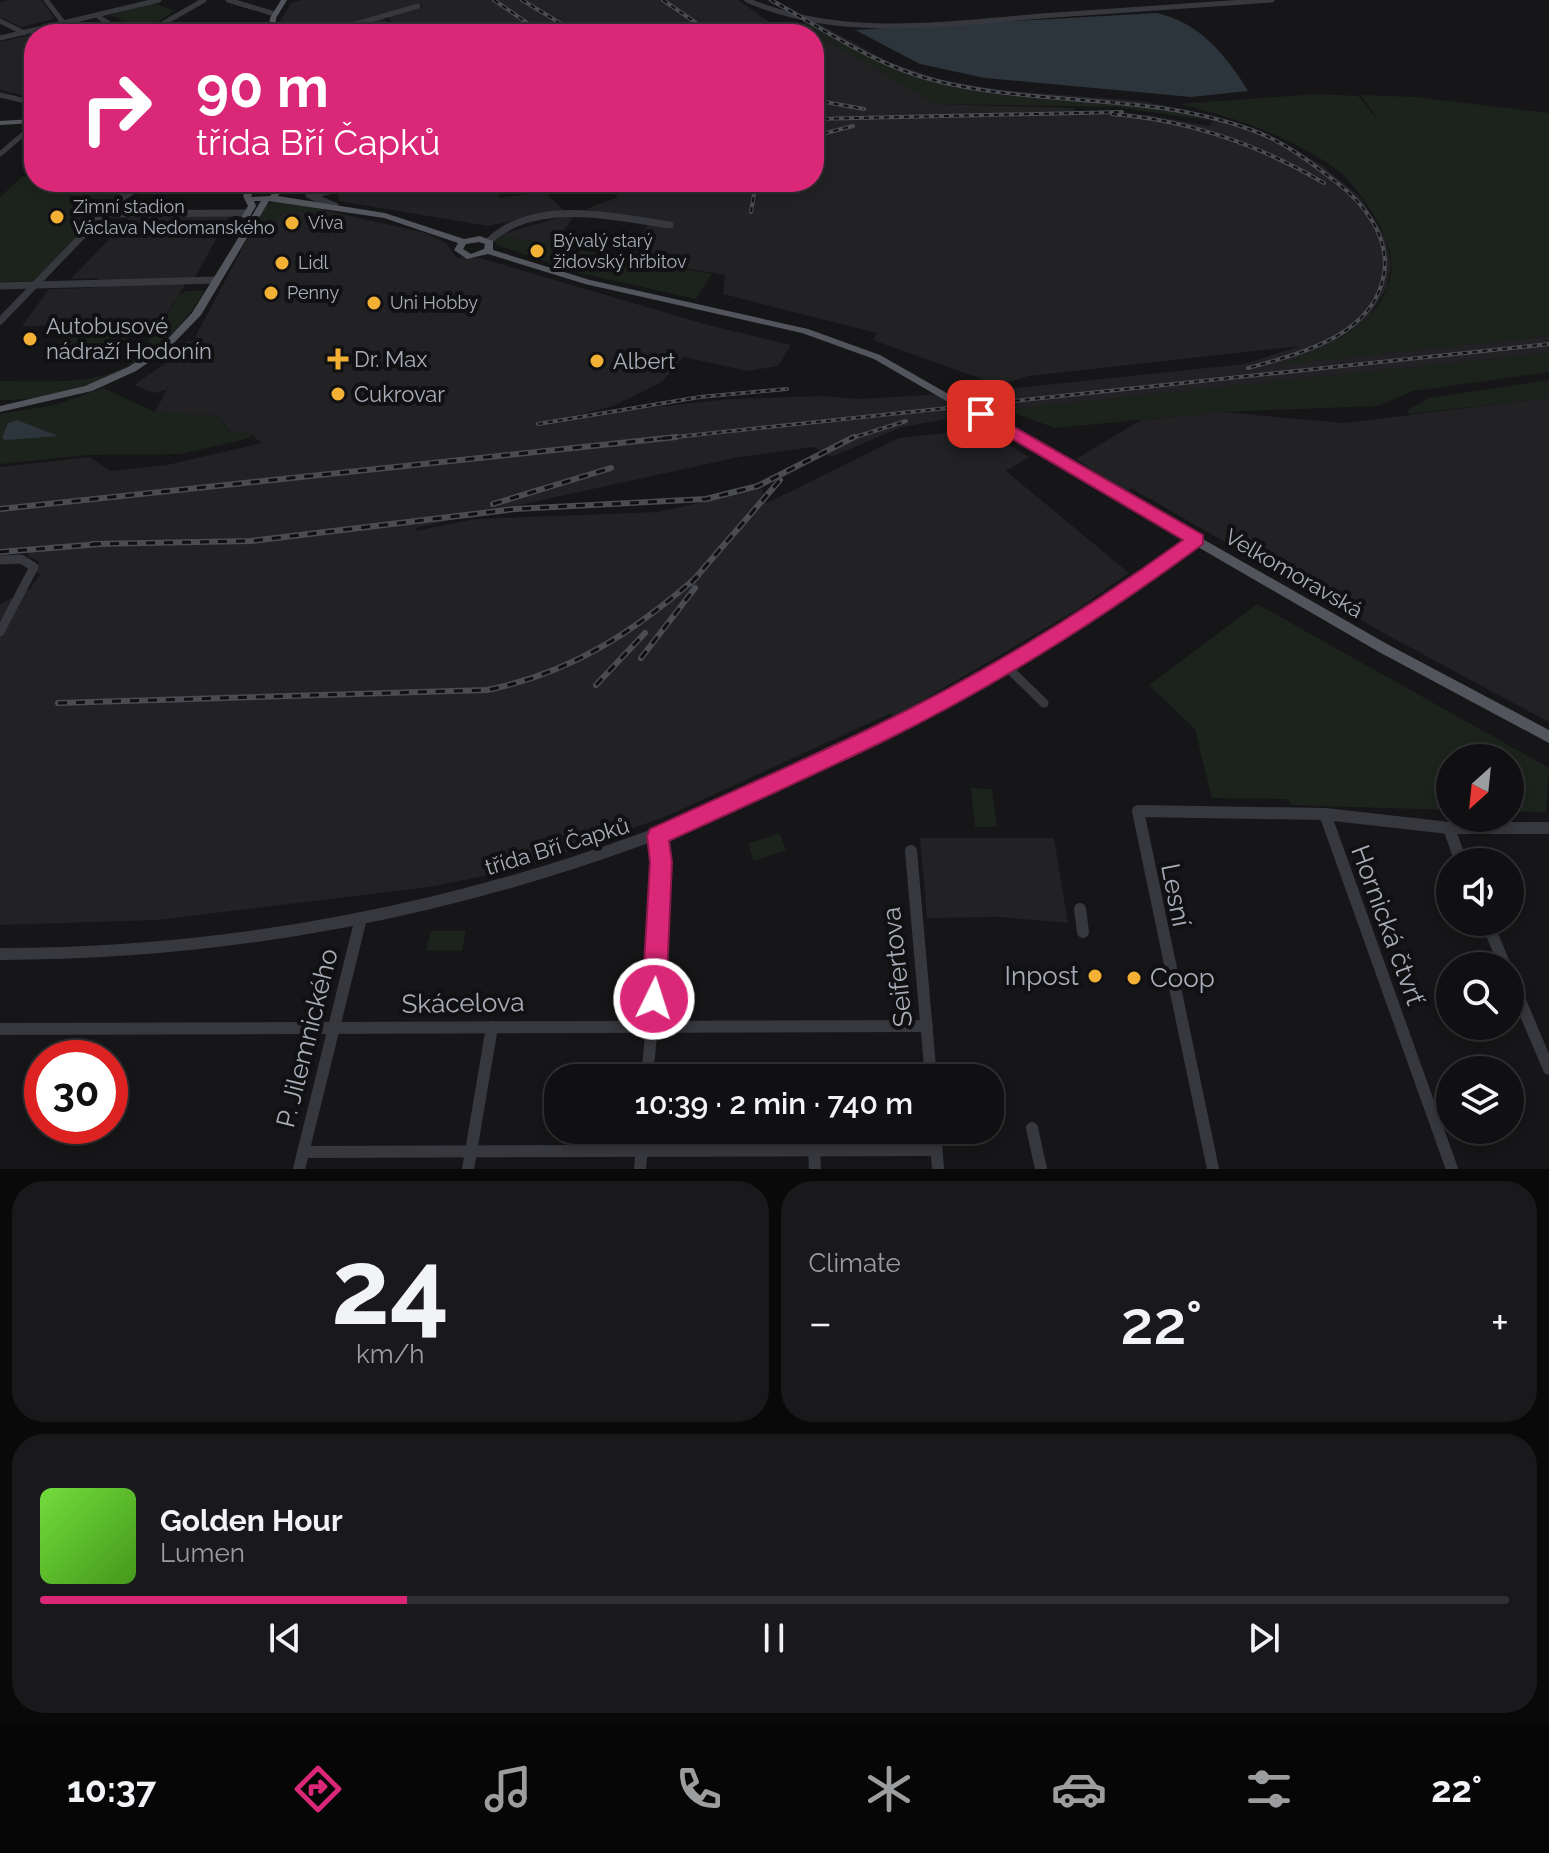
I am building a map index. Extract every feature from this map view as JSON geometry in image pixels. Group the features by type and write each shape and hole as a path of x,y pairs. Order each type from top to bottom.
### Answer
{"main road":[{"path":"274,24 275,14 284,0"},
{"path":"0,123 24,123"},
{"path":"236,245 248,213 249,192"},
{"path":"252,192 269,198 313,202 401,220 463,242 485,244 477,256 463,255 458,250 463,242"},
{"path":"3,407 80,392 139,365 181,333 269,198 270,192"},
{"path":"288,192 313,202"},
{"name":"Velkomoravská","path":"485,244 588,282 818,335 877,357 1396,655 1549,737"}],"street":[{"path":"46,0 64,24"},
{"path":"69,24 159,0"},
{"path":"162,24 204,0"},
{"path":"228,0 256,12 275,14"},
{"path":"747,0 768,12 789,17 916,26 1272,0"},
{"path":"357,24 418,6"},
{"path":"99,17 110,24"},
{"path":"0,21 24,33"},
{"path":"0,38 24,33"},
{"path":"0,95 24,101"},
{"path":"0,154 24,132"},
{"path":"0,321 104,214 132,192"},
{"path":"316,192 309,196 335,206"},
{"path":"485,244 495,231 573,211 670,225"},
{"path":"104,214 248,213"},
{"path":"0,286 216,280"},
{"name":"třída Bří Čapků","path":"0,954 156,946 361,918 512,883 658,836 881,733 1005,665 1132,587 1196,540"},
{"path":"0,560 21,559 33,565 31,578 0,632"},
{"path":"1005,665 1044,703"},
{"name":"Lesní","path":"1213,1169 1138,811 1325,814"},
{"name":"Hornická čtvrť","path":"1436,827 1325,814 1452,1169"},
{"name":"Hornická čtvrť","path":"1524,828 1549,828"},
{"path":"649,1064 661,862 658,836"},
{"name":"Seifertova","path":"911,851 930,1064"},
{"path":"1080,909 1083,932"},
{"name":"P. Jilemnického","path":"299,1169 361,918"},
{"path":"1524,1010 1549,1069"},
{"name":"Skácelova","path":"0,1029 927,1026"},
{"path":"468,1169 492,1027"},
{"path":"1032,1128 1041,1169"},
{"path":"640,1169 642,1144"},
{"path":"936,1144 938,1169"},
{"path":"814,1148 815,1169"},
{"path":"303,1152 936,1150"}],"shaded area":[{"path":"41,0 55,19 21,27 0,17 0,2"},
{"path":"301,0 738,0 772,24 392,24 388,16 423,7 421,4 381,16 387,22 381,24 282,24 280,21 291,3"},
{"path":"766,0 776,0 820,24 809,24"},
{"path":"154,3 174,11 155,24 127,24 114,16 104,17"},
{"path":"1157,13 1186,24 1210,42 1231,65 1248,91 1191,97 985,78 920,64 855,30"},
{"path":"824,26 887,61 938,79 999,90 1142,101 1201,113 1277,140 1320,164 1361,198 1386,238 1391,265 1387,288 1368,318 1331,345 1282,364 1549,336 1549,353 993,411 902,427 831,457 814,447 739,457 415,528 416,531 475,519 658,512 762,489 767,503 899,438 982,429 1029,457 1006,471 1129,573 1075,611 894,717 891,713 667,816 523,868 429,887 158,920 0,925 0,604 30,589 41,573 37,573 39,562 28,556 29,552 0,555 0,467 89,457 110,471 167,465 262,443 250,434 231,432 218,416 155,412 173,378 166,390 154,393 134,385 174,357 187,341 193,341 253,228 302,205 426,233 446,243 457,258 480,258 708,325 791,345 778,366 748,371 683,357 662,382 613,406 574,416 730,399 821,396 860,399 977,392 1245,364 1300,346 1029,376 998,385 873,340 877,333 723,294 725,275 628,258 649,223 586,209 618,197 612,192 824,192 824,39 936,104 1074,108 1077,114 1147,115 1209,126 1213,121 1141,105 998,94 934,83 880,63 824,32"},
{"path":"824,32 890,66 945,85 1012,96 1146,108 1213,121 1117,107 936,104 824,39"},
{"path":"24,36 24,96 0,90 0,42"},
{"path":"1316,94 1358,96 1382,125 1361,95 1415,97 1549,113 1549,336 1277,365 1328,345 1371,314 1385,295 1391,272 1388,246 1367,204 1337,170 1301,147 1262,129 1180,104"},
{"path":"23,176 24,192 130,192 113,203 35,281 0,282 0,197"},
{"path":"338,192 501,192 498,198 545,192 564,211 488,226 339,201"},
{"path":"274,201 325,210 285,213 263,227 260,234 253,232 265,205"},
{"path":"575,214 554,245 499,235 568,215"},
{"path":"229,216 193,281 187,281 160,325 22,326 49,289 93,288 98,278 71,279 129,218"},
{"path":"499,235 712,274 696,299 580,273 497,245 494,241"},
{"path":"204,291 188,316 143,356 117,372 59,393 0,400 0,381 74,380 112,373 128,365 140,354 153,332 138,335 129,325 162,325 179,294"},
{"path":"124,332 127,339 113,347 56,345 69,334"},
{"path":"1549,353 1549,372 1413,391 1377,406 1221,412 1055,428 1014,413 1011,409"},
{"path":"1549,380 1549,398 1409,414 1408,410 1429,398"},
{"path":"103,388 155,412 218,416 230,432 250,434 250,438 181,454 87,455 0,464 0,414 55,405"},
{"path":"1549,398 1549,722 1389,636 1131,488 1128,491 1104,478 1076,459 1141,420 1221,412 1344,423"},
{"path":"17,420 58,436 2,438 8,423"},
{"path":"1257,604 1506,744 1436,744 1436,810 1291,805 1288,799 1212,798 1195,729 1149,685"},
{"path":"1524,754 1549,768 1546,812 1524,811"},
{"path":"971,788 992,789 997,827 975,827"},
{"path":"779,833 786,850 754,861 748,844"},
{"path":"920,838 1054,838 1068,923 999,917 927,918"},
{"path":"431,931 466,931 462,951 426,950"}],"railway":[{"path":"494,0 529,24"},
{"path":"522,0 562,24"},
{"path":"663,0 698,24"},
{"path":"771,0 813,24"},
{"path":"824,30 891,65 933,80 1012,94 1132,104 1210,117 1273,139 1326,174 1356,200 1379,234 1385,260 1377,295 1366,313 1331,339 1248,368"},
{"path":"824,102 864,109"},
{"path":"824,119 1122,112"},
{"path":"1112,114 1168,122 1222,136 1274,157 1324,183"},
{"path":"824,133 853,126"},
{"path":"751,212 754,192"},
{"path":"657,439 1549,344"},
{"path":"538,424 700,397 787,389"},
{"path":"852,438 906,421"},
{"path":"0,509 676,437"},
{"path":"92,544 251,541 515,509 706,499 758,486 852,438"},
{"path":"493,504 611,468"},
{"path":"695,579 780,480"},
{"path":"0,552 100,544"},
{"path":"695,579 698,576"},
{"path":"58,703 487,690 546,673 600,648 650,615 695,579"},
{"path":"691,583 695,579"},
{"path":"641,658 695,588"},
{"path":"596,685 645,633"}],"place":[{"name":"Zimní stadion Václava Nedomanského","path":"57,217"},
{"name":"Viva","path":"292,223"},
{"name":"Bývalý starý židovský hřbitov","path":"537,251"},
{"name":"Lidl","path":"282,263"},
{"name":"Penny","path":"271,293"},
{"name":"Uni Hobby","path":"374,303"},
{"name":"Autobusové nádraží Hodonín","path":"30,339"},
{"name":"Dr. Max","path":"338,359"},
{"name":"Albert","path":"597,361"},
{"name":"Cukrovar","path":"338,394"},
{"name":"Inpost","path":"1095,976"},
{"name":"Coop","path":"1134,978"}],"route":[{"path":"654,999 661,862 658,836 881,733 967,686 1132,587 1183,553 1196,540 981,414"}]}
